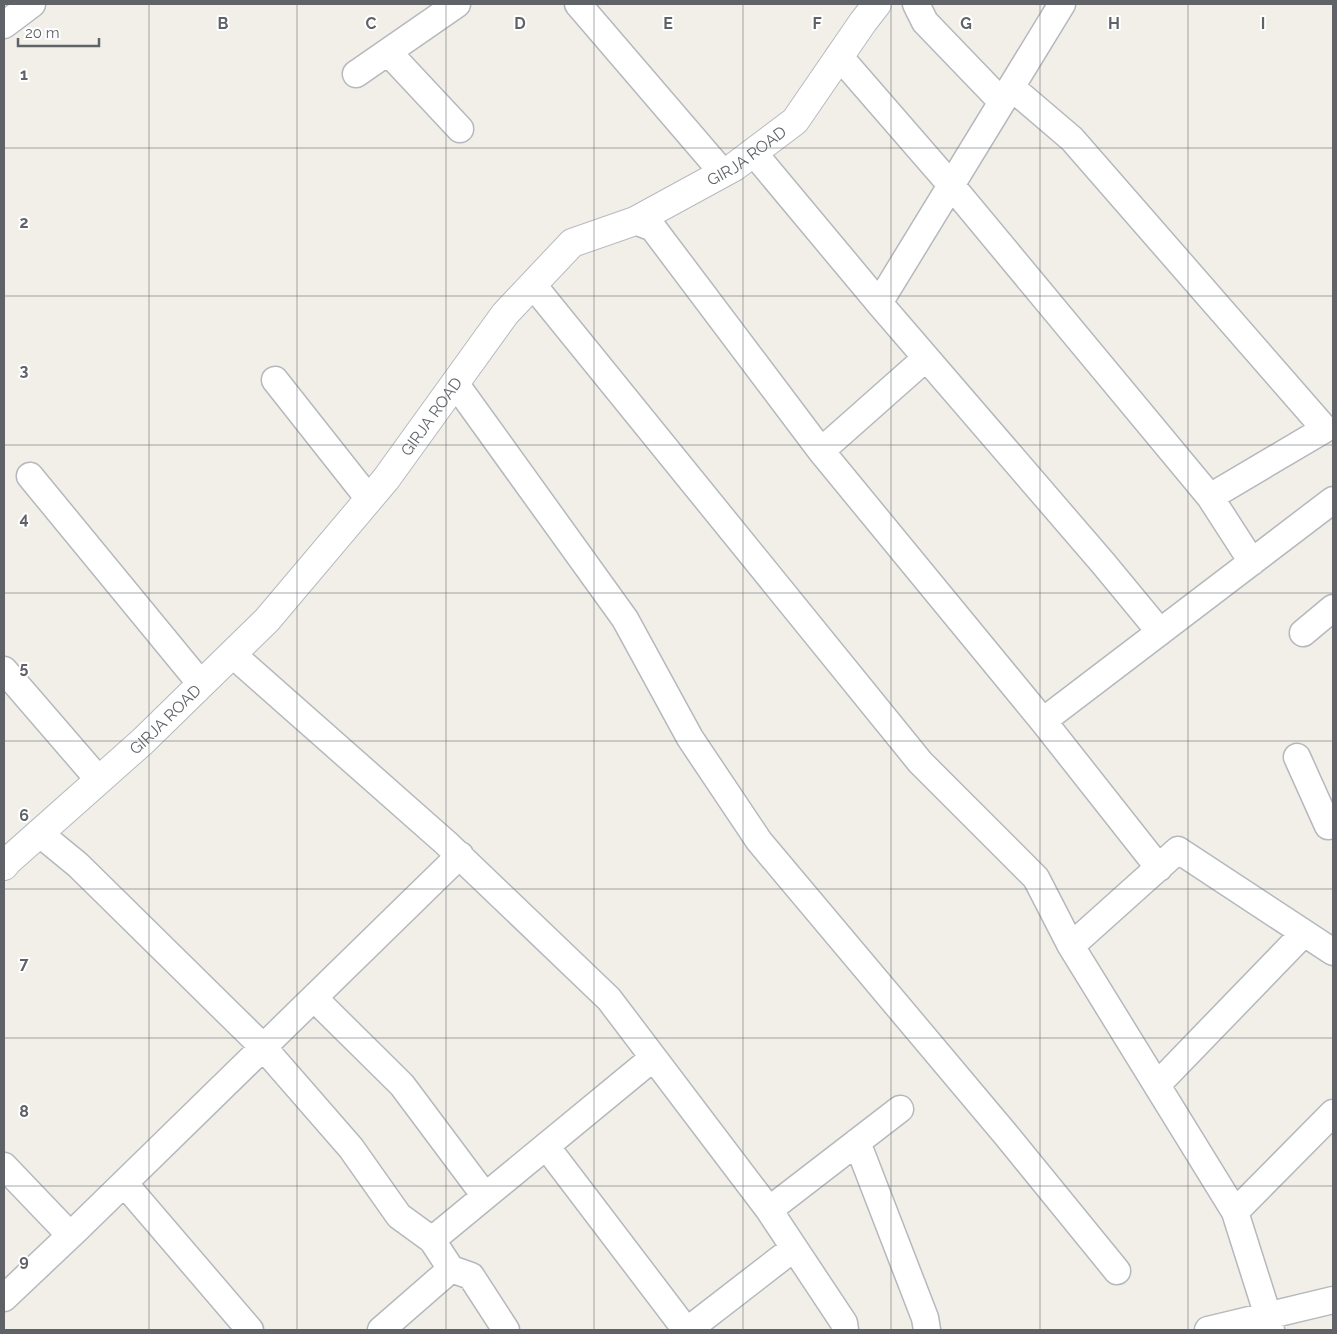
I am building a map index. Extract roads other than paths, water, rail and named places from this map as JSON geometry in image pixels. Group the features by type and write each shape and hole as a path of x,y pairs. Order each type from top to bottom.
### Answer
{"main road":[{"name":"GIRJA ROAD","path":"4,866 142,742 267,620 386,479 505,314 572,244 635,220 734,167 795,121 877,4"}],"street":[{"path":"4,25 32,4"},
{"path":"356,74 457,4"},
{"path":"578,4 723,173"},
{"path":"916,4 925,22 1006,95 1072,139 1325,429 1210,497"},
{"path":"879,303 1062,4"},
{"path":"388,52 460,129"},
{"path":"839,56 951,185 1210,497 1252,562"},
{"path":"753,152 879,303 1160,632"},
{"path":"635,220 653,228 821,451 1043,721 1159,868"},
{"path":"533,285 920,762 1036,878 1070,946 1235,1212 1270,1323"},
{"path":"821,451 926,358"},
{"path":"275,380 369,499"},
{"path":"455,383 625,619 690,738 759,841 1007,1136 1117,1271"},
{"path":"30,476 201,684"},
{"path":"1043,721 1333,500"},
{"path":"1303,633 1333,608"},
{"path":"232,654 460,855 608,1000 769,1210 844,1323 846,1330"},
{"path":"4,670 99,780"},
{"path":"1297,757 1328,826 1333,825"},
{"path":"39,833 78,865 263,1047 351,1148 399,1216 432,1240 451,1269 471,1276 506,1330"},
{"path":"1070,946 1178,850 1333,952"},
{"path":"4,1298 460,855"},
{"path":"1157,1086 1304,933"},
{"path":"314,998 402,1085 485,1196"},
{"path":"432,1240 653,1058"},
{"path":"769,1210 900,1109"},
{"path":"1235,1212 1333,1113"},
{"path":"857,1142 925,1318 927,1330"},
{"path":"546,1146 687,1330 794,1248"},
{"path":"4,1166 70,1235"},
{"path":"124,1183 250,1330"},
{"path":"381,1330 451,1269"},
{"path":"1208,1330 1270,1323 1333,1300"}]}
